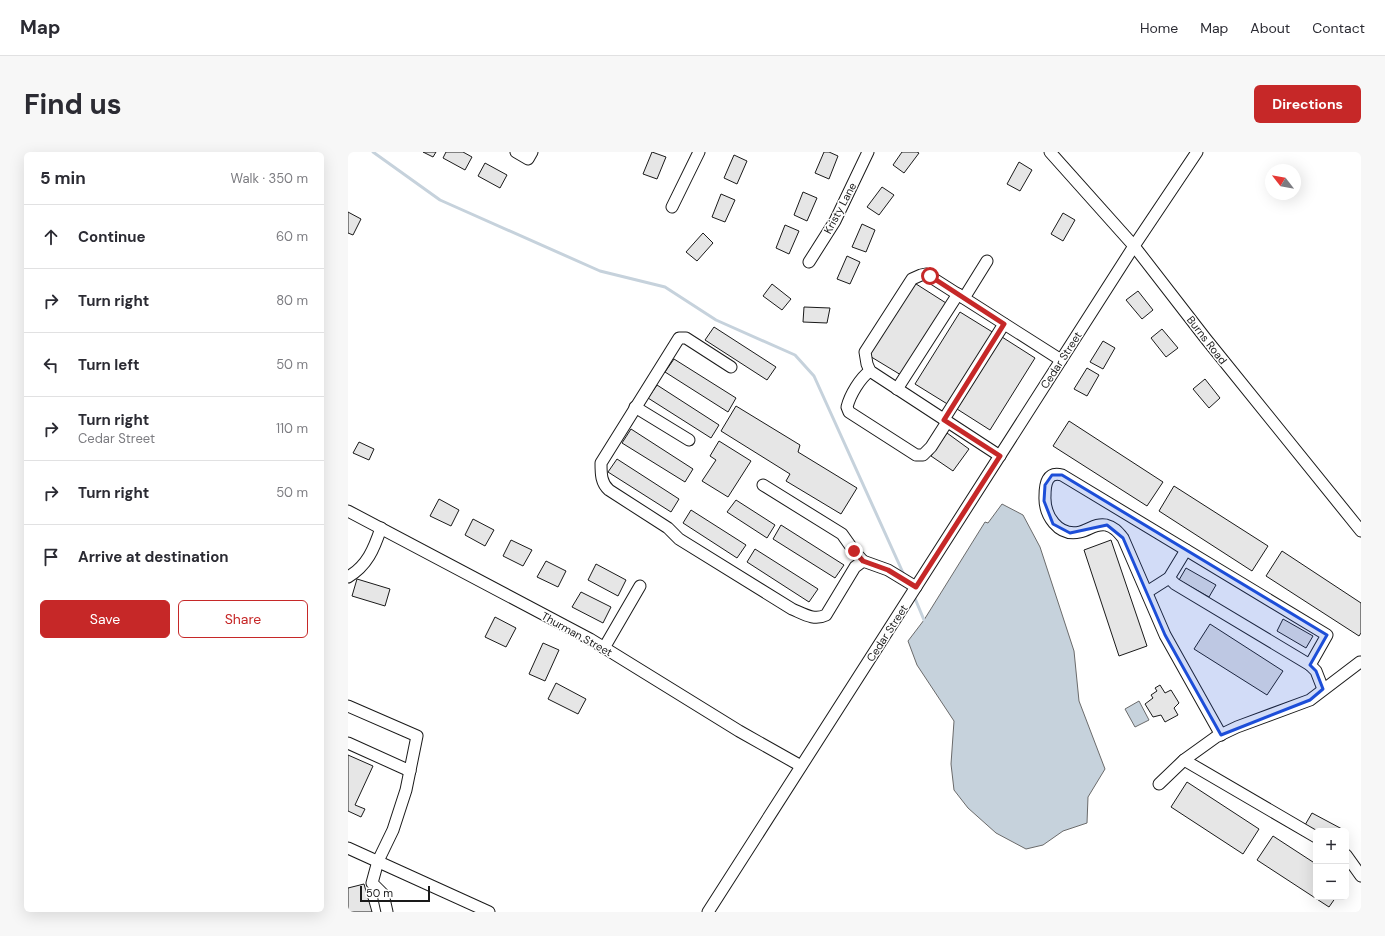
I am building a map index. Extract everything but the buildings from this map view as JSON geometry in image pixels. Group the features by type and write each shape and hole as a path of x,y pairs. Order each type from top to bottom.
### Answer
{"street":[{"path":"516,152 528,158 532,152"},
{"path":"672,207 699,152"},
{"name":"Kristy Lane","path":"809,262 835,221 868,152"},
{"name":"Burns Road","path":"1050,152 1134,246 1206,339 1361,531"},
{"name":"Cedar Street","path":"708,912 1134,246 1197,152"},
{"path":"897,389 987,261"},
{"path":"1000,456 870,371 867,364 866,352 912,279 926,274 1061,360"},
{"path":"870,371 865,375 848,400 847,407 849,412 916,455 923,455 931,447 1004,324"},
{"path":"731,367 686,338 679,338 600,463 600,474 603,485 668,528 679,538 792,609 809,617 819,618 826,615 855,567 863,561"},
{"path":"636,407 689,440"},
{"path":"1221,734 1165,635 1123,538 1116,529 1107,525 1099,524 1078,533 1070,533 1061,530 1053,524 1047,514 1044,501 1045,485 1048,479 1057,474 1062,475 1327,635 1310,665"},
{"path":"763,485 842,534 863,561 888,570 916,587"},
{"name":"Thurman Street","path":"348,511 604,648 739,731 801,766"},
{"path":"348,577 369,558 376,544 380,528"},
{"path":"1147,592 1169,578 1186,550"},
{"path":"1169,578 1175,584 1310,665 1316,671 1323,689"},
{"path":"604,648 640,586"},
{"path":"1159,784 1184,760 1221,734 1310,700 1361,660"},
{"path":"348,706 417,736 410,771 393,830 378,861 372,883 383,894 387,912"},
{"path":"348,743 410,771"},
{"path":"1184,760 1313,834"},
{"path":"348,848 489,912"},
{"path":"1349,859 1361,876"}],"highlighted area":[{"path":"1052,475 1062,475 1327,635 1310,665 1316,671 1323,689 1310,700 1221,735 1165,635 1123,538 1107,525 1070,533 1053,524 1044,501 1045,485"}],"shaded area":[{"path":"1002,504 1023,515 1040,547 1074,651 1079,701 1105,769 1088,797 1087,823 1063,831 1043,845 1026,849 996,833 968,808 954,790 951,764 954,721 917,665 908,641 924,620 985,522 988,523"},
{"path":"1139,701 1149,720 1135,727 1125,709"}],"waterway":[{"path":"373,152 440,200 600,271 665,287 716,320 795,355 814,376 904,575"},
{"path":"914,596 924,620"}],"route":[{"path":"854,551 863,561 888,570 916,587 1000,456 944,420 1004,324 930,276"}]}
